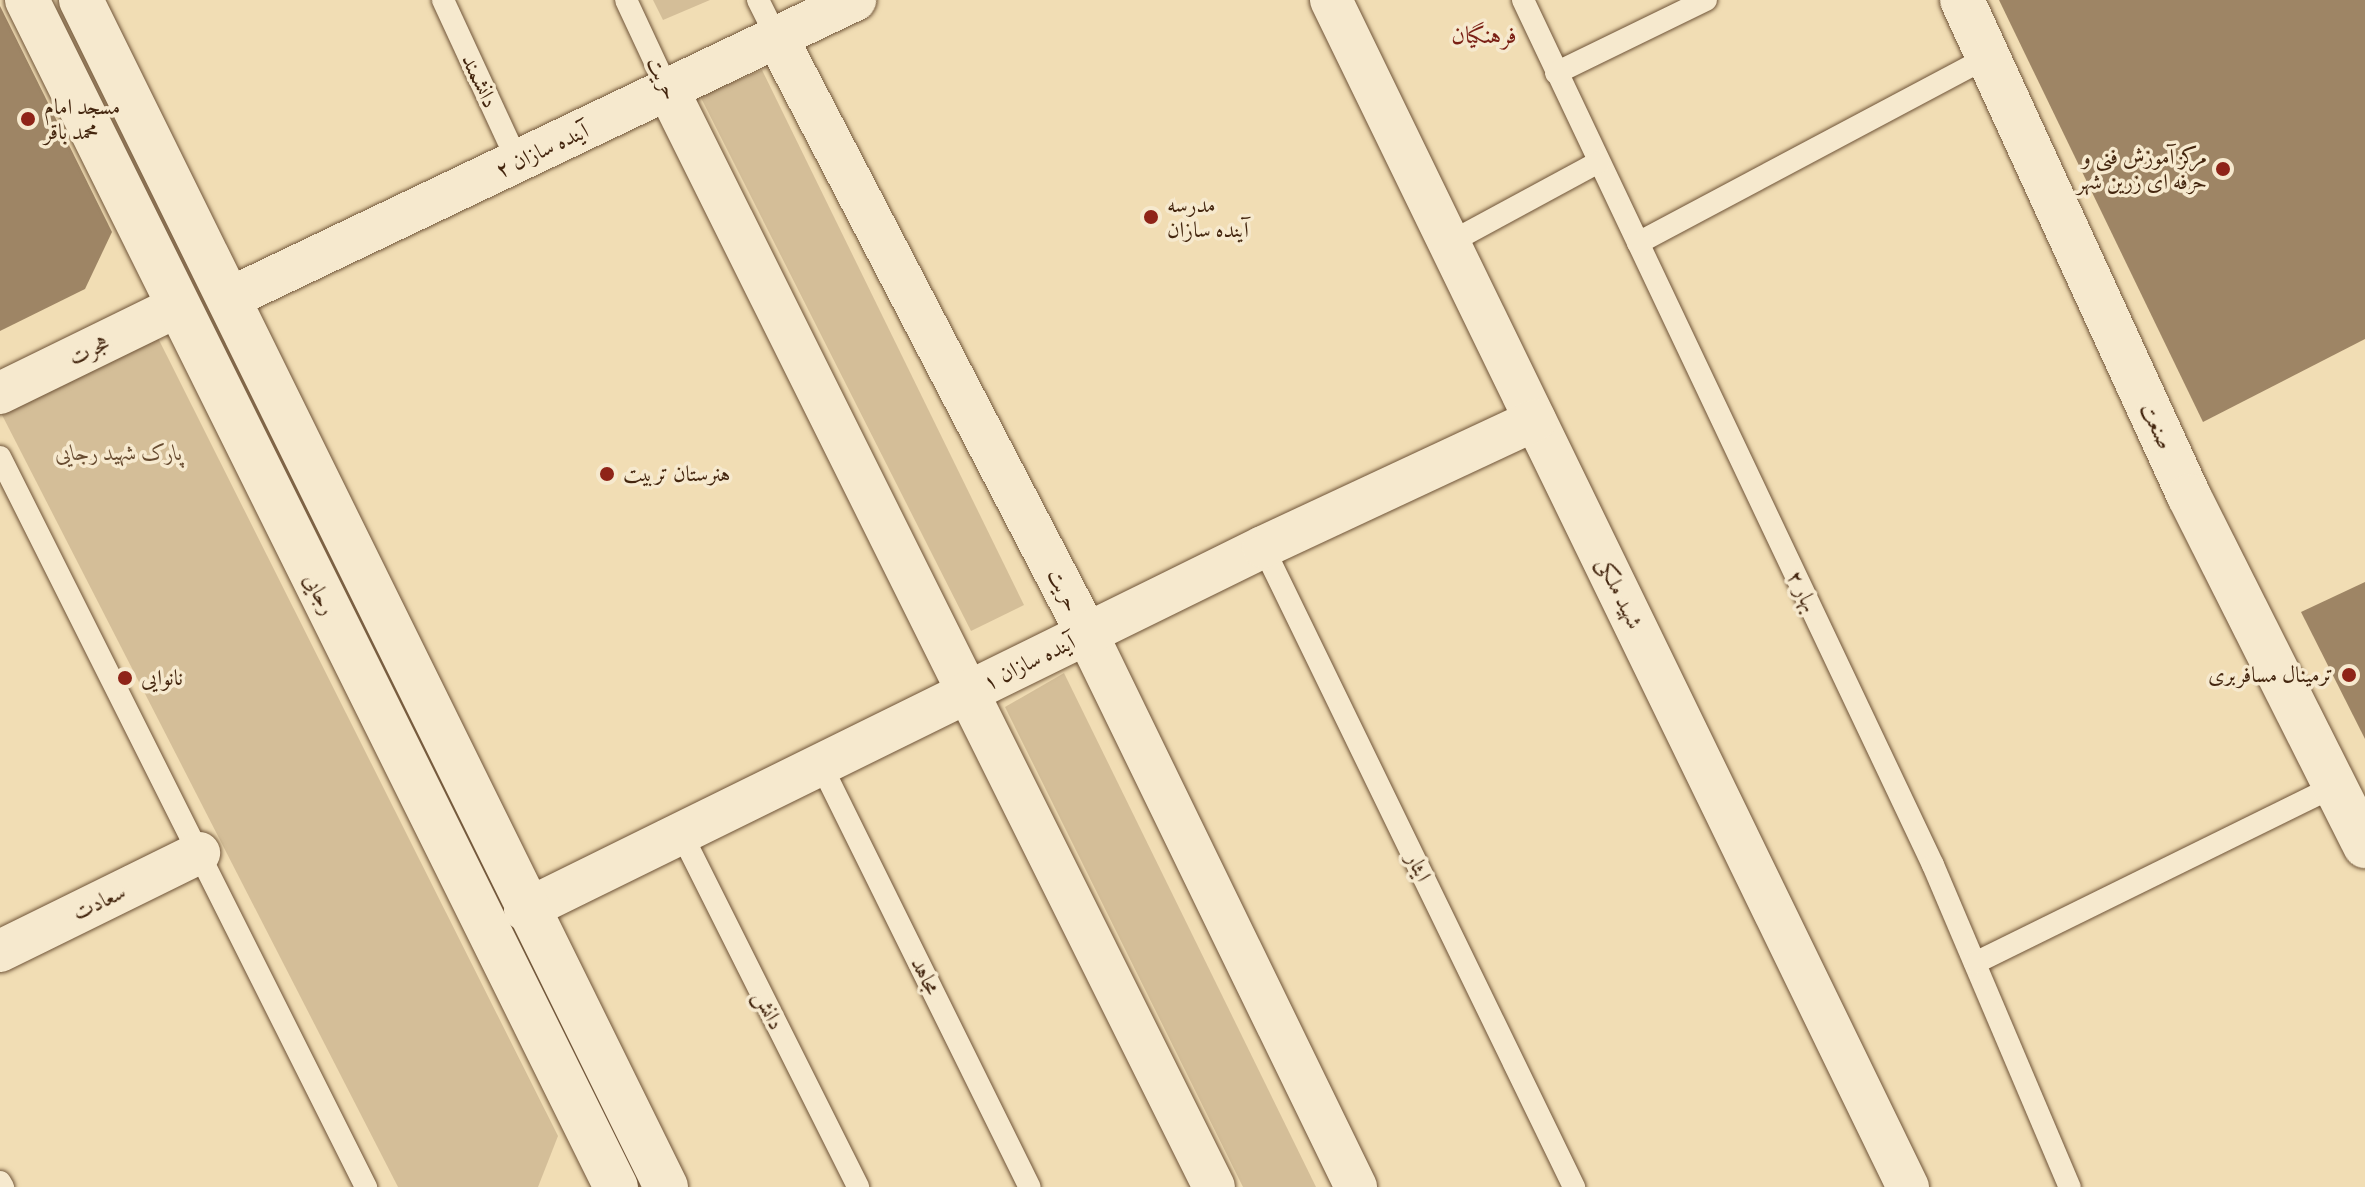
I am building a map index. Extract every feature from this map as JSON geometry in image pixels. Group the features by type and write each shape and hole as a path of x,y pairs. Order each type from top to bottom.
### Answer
{"main road":[{"name":"رجایی","path":"27,0 401,757 598,1175"},
{"path":"81,0 525,910 666,1187"},
{"name":"صنعت","path":"1962,0 2189,496 2365,846"},
{"path":"80,110 123,87"},
{"path":"401,757 442,735"}],"street":[{"name":"آینده سازان ۲","path":"228,299 855,0"},
{"name":"شهید ملکی","path":"1331,0 1908,1187"},
{"name":"حریت","path":"777,38 1087,634 1356,1187"},
{"name":"حریت","path":"668,90 1214,1187"},
{"name":"هجرت","path":"0,393 178,306"},
{"name":"آینده سازان ۱","path":"525,910 1263,547 1535,420"},
{"name":"سعادت","path":"0,951 199,853"}],"lane":[{"name":"دانشمند","path":"443,0 518,162"},
{"name":"حریت","path":"626,0 668,90"},
{"name":"حریت","path":"758,0 777,38"},
{"name":"بهار ۲","path":"1523,0 1975,963 2070,1187"},
{"path":"1556,73 1706,0"},
{"path":"1638,243 1988,57"},
{"path":"1449,243 1599,162"},
{"path":"0,457 366,1187"},
{"name":"ایثار","path":"1263,547 1574,1187"},
{"name":"مجاهد","path":"821,765 1030,1187"},
{"path":"1975,963 2335,786"},
{"name":"دانش","path":"681,833 858,1187"}],"green space":[{"path":"653,0 710,0 663,20"},
{"path":"762,70 1024,605 971,631 700,96"},
{"name":"پارک شهید رجایی","path":"153,328 558,1136 538,1187 398,1187 0,411"},
{"path":"1064,673 1316,1187 1243,1187 1005,707"}],"building":[{"name":"مرکز آموزش فنی و حرفه ای زرین شهر","path":"1999,0 2365,0 2365,339 2203,422"},
{"name":"مسجد امام محمد باقر","path":"0,6 112,232 85,289 0,331"},
{"name":"ترمینال مسافربری","path":"2365,582 2365,739 2301,612"}],"place":[{"name":"مسجد امام محمد باقر","path":"28,119"},
{"name":"مرکز آموزش فنی و حرفه ای زرین شهر","path":"2223,169"},
{"name":"مدرسه آینده سازان","path":"1151,217"},
{"name":"هنرستان تربیت","path":"607,474"},
{"name":"ترمینال مسافربری","path":"2349,675"},
{"name":"نانوایی","path":"125,678"}],"district":[{"name":"فرهنگیان","path":"1484,36"}]}
